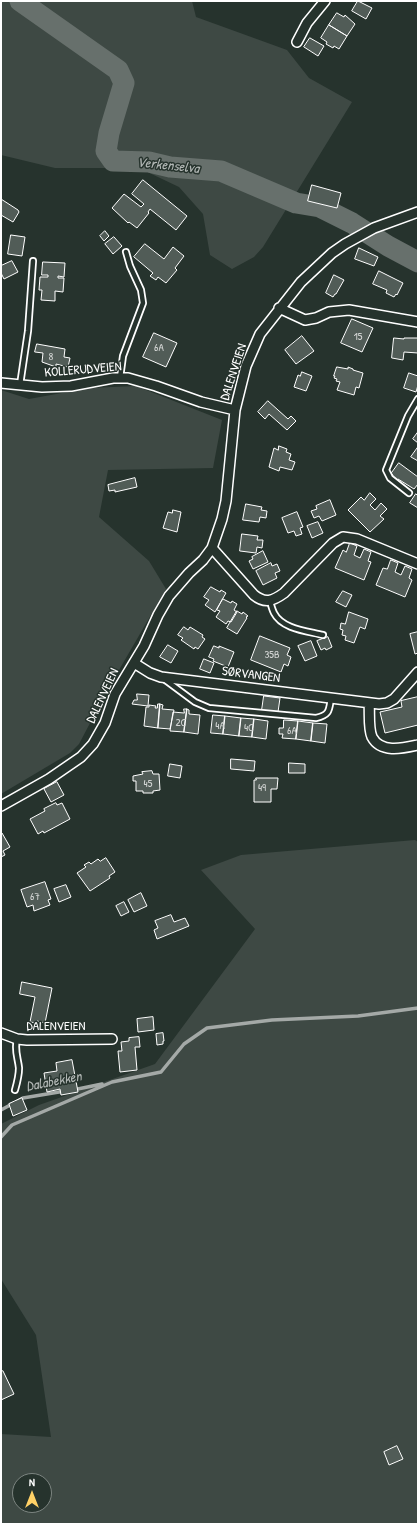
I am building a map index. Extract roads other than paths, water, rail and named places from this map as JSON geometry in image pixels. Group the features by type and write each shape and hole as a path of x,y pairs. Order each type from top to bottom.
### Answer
{"street":[{"path":"297,42 307,23 325,1"},
{"name":"DALENVEIEN","path":"1,806 53,776 81,756 93,744 105,723 115,694 144,646 158,615 169,596 212,548 220,526 226,502 235,410 246,366 260,334 279,308 318,264 345,244 374,228 418,212"},
{"path":"279,308 304,320 316,318 329,312 349,310 418,322"},
{"name":"KOLLERUDVEIEN","path":"1,383 42,387 71,386 120,378 139,381 200,402 235,410"},
{"path":"212,548 254,595 259,599 270,601 284,593 333,542 343,536 356,539 418,564"},
{"name":"SØRVANGEN","path":"134,663 150,673 161,677 379,704 387,703 394,699 418,672"},
{"path":"369,703 372,737 376,742 382,747 388,748 418,745"},
{"name":"DALENVEIEN","path":"1,1033 17,1039 48,1041 112,1039"}],"lane":[{"path":"120,378 123,356 143,303 141,290 130,266 126,252"},
{"path":"20,385 28,331 33,261"},
{"path":"409,493 390,478 386,470 408,416 418,399"},
{"path":"270,601 274,614 283,623 323,635"},
{"path":"161,677 195,702 209,708 316,718 324,716 329,711 331,698"},
{"path":"15,1090 19,1068 15,1046 17,1039"}],"waterway":[{"name":"Verkenselva","path":"20,1 118,70 124,83 109,133 106,151 113,161 149,162 170,167 221,171 296,203 320,207 352,223 388,246 418,262"},
{"path":"1,1137 12,1125 112,1082 161,1072 184,1044 207,1028 272,1020 358,1016 418,1008"},
{"name":"Dalabekken","path":"73,1090 102,1084"},
{"name":"Dalabekken","path":"18,1101 23,1098 65,1091"},
{"name":"Dalabekken","path":"1,1110 12,1104"}]}
